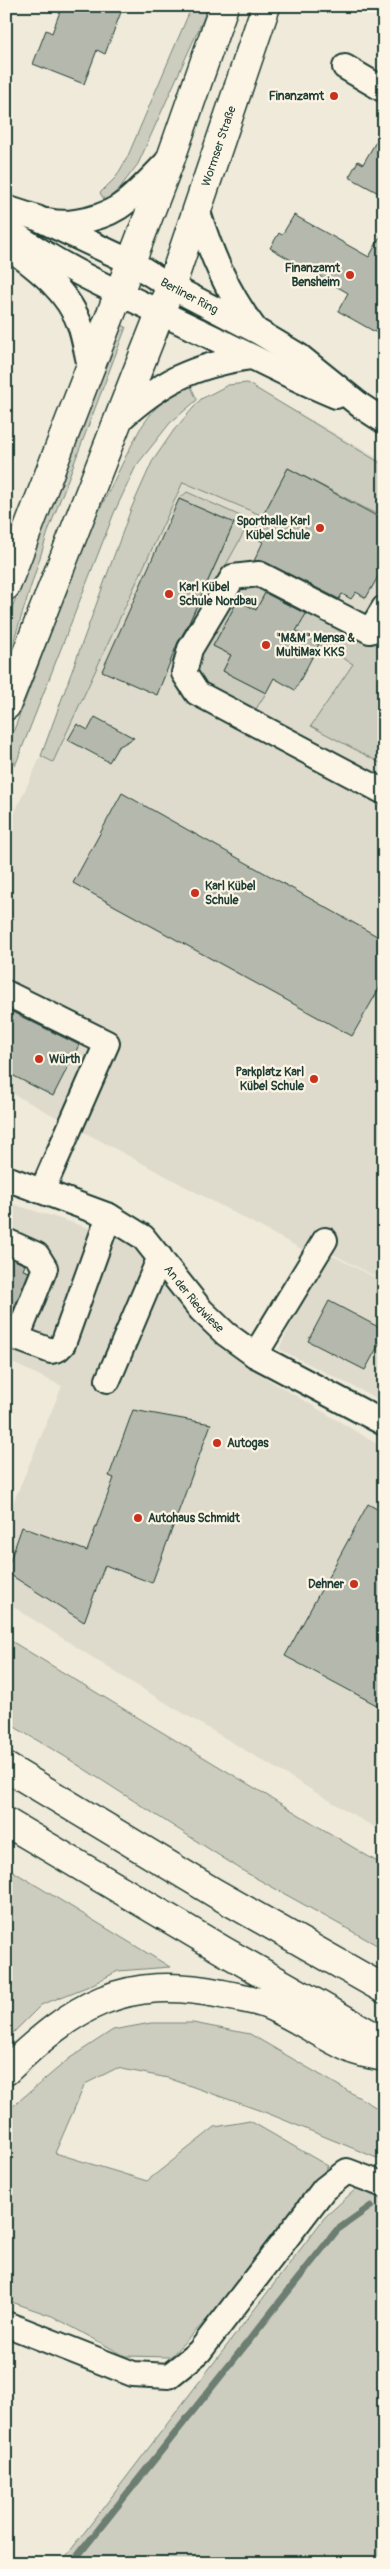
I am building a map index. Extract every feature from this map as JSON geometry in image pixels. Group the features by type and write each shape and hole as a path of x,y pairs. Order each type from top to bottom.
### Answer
{"main road":[{"path":"6,586 171,158 224,6"},
{"name":"Wormser Straße","path":"6,706 198,212 266,6"},
{"path":"6,1767 384,1990"},
{"path":"6,1822 224,1951 384,2042"},
{"path":"6,2071 47,2032 72,2016 94,2004 126,1993 152,1988 197,1989 263,2003 356,2050 384,2057"}],"street":[{"path":"345,67 384,90"},
{"path":"37,218 57,223 101,215 125,204 171,158"},
{"name":"Berliner Ring","path":"6,208 37,218 131,262 170,286 256,331 299,356 361,406 384,421"},
{"path":"198,212 209,248 223,281 256,331"},
{"name":"Berliner Ring","path":"6,228 28,243 120,293 285,375 361,406"},
{"path":"6,246 40,270 63,295 81,326 91,369"},
{"path":"117,422 141,400 167,382 194,370 251,358"},
{"path":"383,610 370,631 259,574 233,577 190,649 184,673 197,693 384,792"},
{"path":"6,993 107,1043 42,1191"},
{"name":"An der Riedwiese","path":"6,1178 109,1216 143,1237 201,1310 226,1334 256,1355 384,1423"},
{"path":"6,1241 38,1255 45,1268 11,1336 51,1351 58,1349 63,1344 109,1216"},
{"path":"256,1355 325,1240"},
{"path":"108,1380 160,1257"},
{"path":"6,2324 134,2374 169,2376 199,2352 324,2189 347,2171 384,2185"}],"shaded area":[{"path":"192,6 209,6 138,164 119,189 105,201 100,193 116,177 127,158"},
{"path":"122,325 126,327 49,529 6,665 6,623"},
{"path":"189,382 197,400 170,423 136,466 114,513 15,766 9,743 89,532 140,429 153,411 176,389"},
{"name":"Karl Kübel Schule","path":"247,383 384,462 384,1281 310,1242 305,1251 6,1090 6,831 41,756 131,509 152,462 174,430 201,399 228,385"},
{"path":"247,383 384,465 384,518 288,468 263,516 183,482 53,762 41,756 131,509 152,462 174,430 201,399 228,385"},
{"path":"187,492 247,519 247,527 171,664 234,523 179,499"},
{"path":"255,581 268,588 256,610 238,600 213,646 231,655 223,671 266,693 254,712 201,684 193,670 238,584"},
{"path":"308,610 384,641 384,765 311,726 353,664 296,631"},
{"path":"6,1202 86,1227 137,1247 187,1308 261,1375 384,1448 384,1833 131,1682 6,1602 6,1520 62,1386 6,1360"},
{"path":"325,1252 384,1282 384,1388 378,1399 279,1349"},
{"path":"6,1638 384,1866 384,1949 245,1872 64,1756 6,1722"},
{"path":"6,1867 170,1967 118,1971 89,1986 41,2005 6,2040"},
{"path":"151,2023 193,2023 250,2034 384,2112 384,2161 267,2113 168,2078 117,2068 85,2084 55,2153 147,2181 215,2127 250,2121 328,2166 238,2288 170,2357 125,2356 52,2316 6,2300 6,2112 70,2058 113,2030"},
{"path":"357,2188 384,2201 384,2563 61,2563 325,2217"}],"building":[{"path":"62,6 107,6 121,12 105,54 97,50 84,84 33,64 46,30 52,33"},
{"path":"384,128 384,196 349,177 358,161 363,164"},
{"name":"Finanzamt Bensheim","path":"294,215 369,257 384,230 384,337 338,311 348,293 270,248 279,233 282,235"},
{"name":"Sporthalle Karl Kübel Schule","path":"288,468 384,520 384,566 366,598 356,592 351,599 342,594 339,599 265,562 254,561 263,542 252,536"},
{"name":"Karl Kübel Schule Nordbau","path":"179,499 234,523 188,625 178,642 157,695 102,671"},
{"name":"\"M&M\" Mensa & MultiMax KKS","path":"265,593 306,614 296,631 319,644 295,690 274,678 266,693 223,671 231,655 213,646 238,600 256,610"},
{"path":"95,717 134,738 118,747 109,762 68,740 77,724 88,730"},
{"name":"Karl Kübel Schule","path":"122,793 384,940 384,980 352,1036 73,883"},
{"name":"Würth","path":"6,1009 79,1045 53,1096 6,1072"},
{"path":"6,1256 25,1265 23,1270 29,1272 9,1321 6,1321"},
{"path":"329,1301 384,1330 384,1335 365,1370 308,1341"},
{"name":"Autohaus Schmidt","path":"133,1410 211,1424 152,1583 105,1565 84,1622 6,1572 22,1527 87,1551 114,1478 109,1476"},
{"name":"Dehner","path":"368,1504 384,1513 384,1709 285,1656"}],"waterway":[{"path":"72,2563 337,2230 371,2206"}],"place":[{"name":"Finanzamt","path":"334,96"},
{"name":"Finanzamt Bensheim","path":"350,275"},
{"name":"Sporthalle Karl Kübel Schule","path":"320,528"},
{"name":"Karl Kübel Schule Nordbau","path":"169,594"},
{"name":"\"M&M\" Mensa & MultiMax KKS","path":"266,645"},
{"name":"Karl Kübel Schule","path":"195,893"},
{"name":"Würth","path":"39,1059"},
{"name":"Parkplatz Karl Kübel Schule","path":"314,1079"},
{"name":"Autogas","path":"217,1443"},
{"name":"Autohaus Schmidt","path":"138,1518"},
{"name":"Dehner","path":"354,1584"}]}
